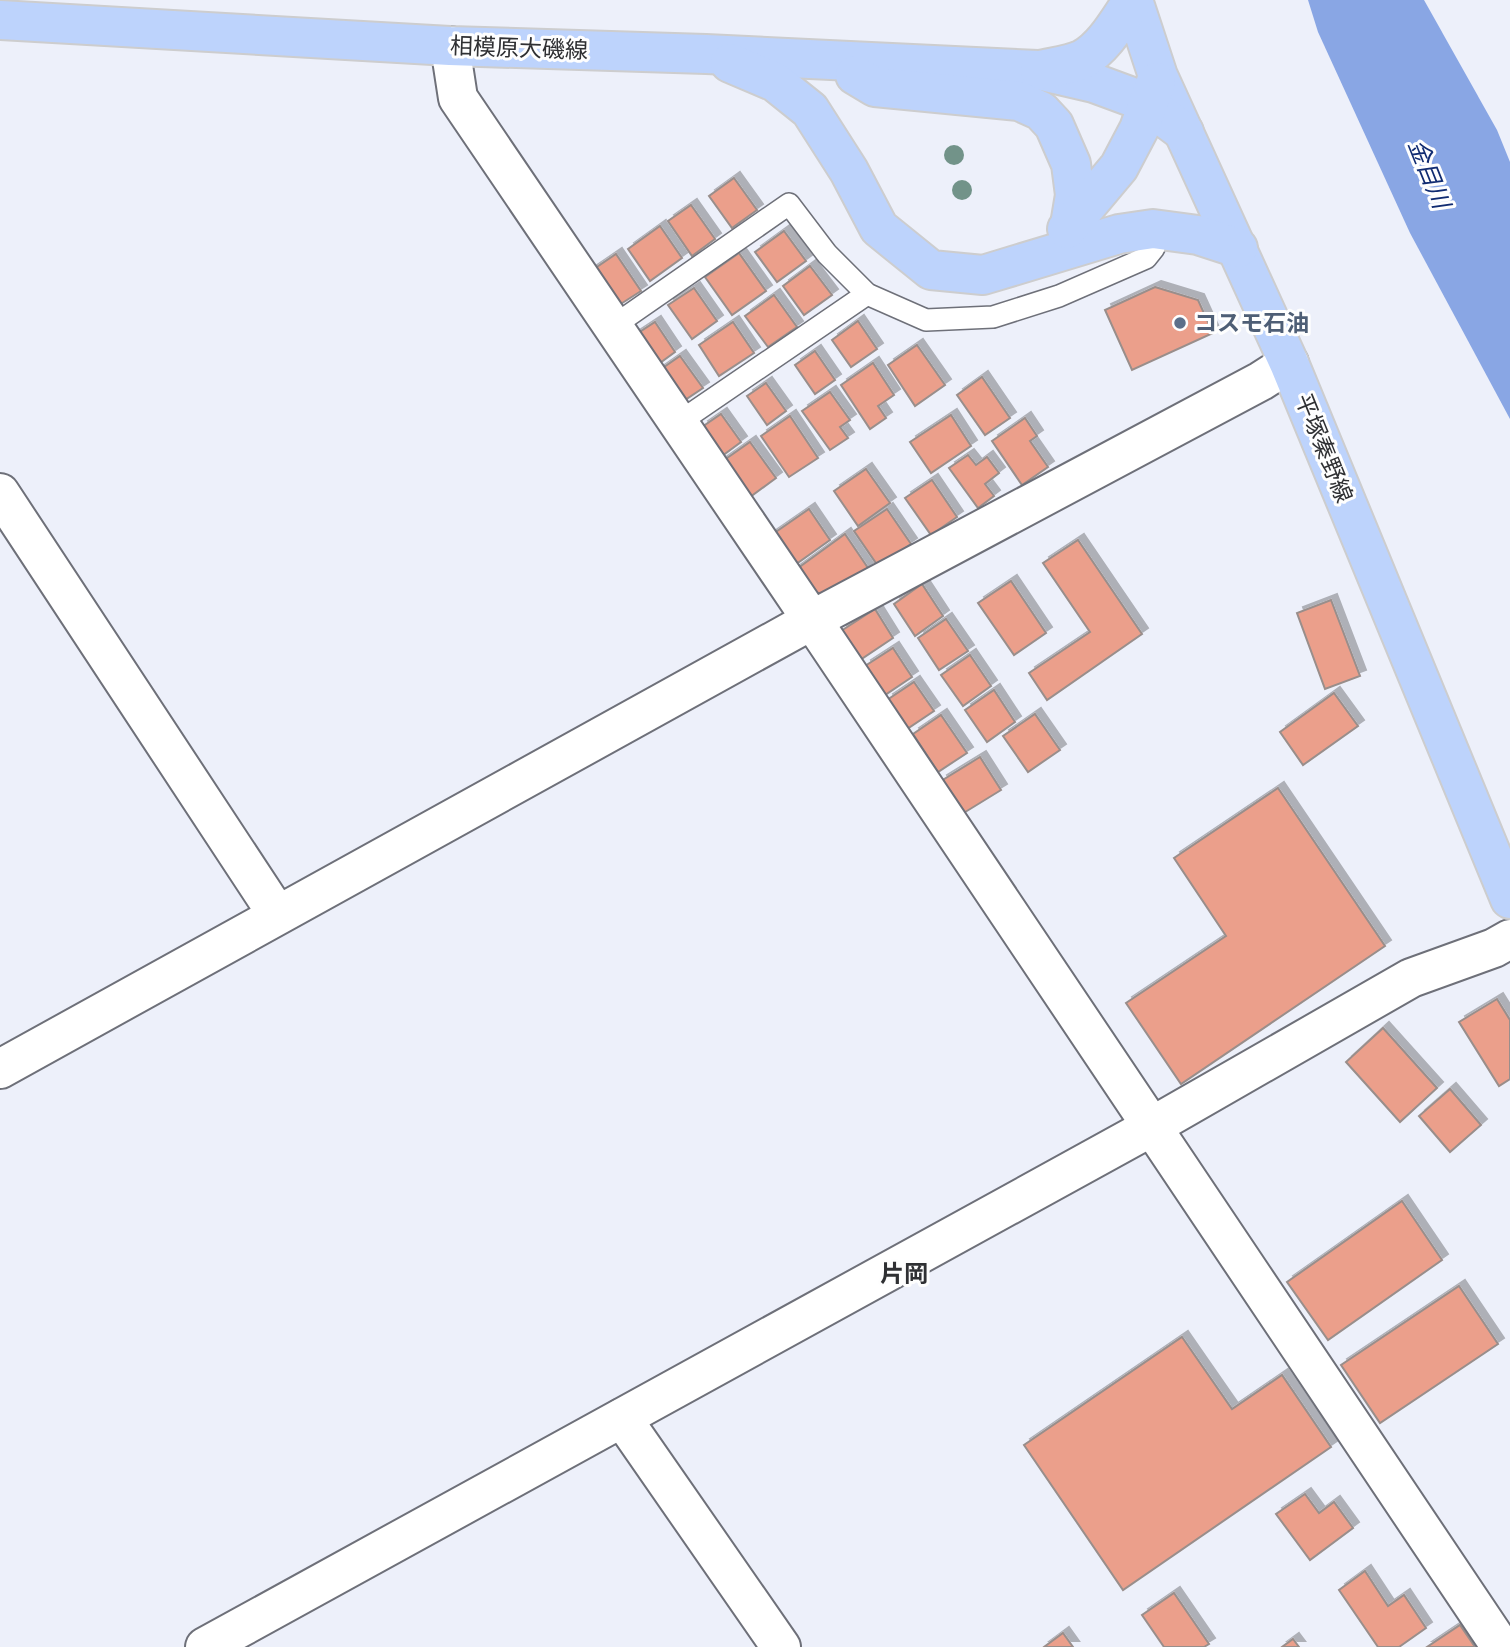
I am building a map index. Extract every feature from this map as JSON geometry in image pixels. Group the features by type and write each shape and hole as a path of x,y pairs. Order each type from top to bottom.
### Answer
{"main road":[{"path":"1038,70 1082,60 1112,31 1133,0"},
{"name":"平塚秦野線","path":"1133,0 1153,91 1184,132 1289,363 1510,899"},
{"name":"相模原大磯線","path":"0,20 450,47 706,54 1038,70"},
{"path":"706,54 775,82 810,110 849,171 879,228 931,270 983,275 1119,234 1153,229 1198,235 1238,248"},
{"path":"825,59 875,87 1019,101 1041,111 1054,125 1071,164 1075,195 1070,225"},
{"path":"1032,261 1062,237 1119,167 1139,129 1153,91 1094,83 1038,70"}],"street":[{"path":"450,47 458,98 1502,1647"},
{"path":"0,1069 812,620 1261,381 1289,363"},
{"path":"0,493 277,914"},
{"path":"205,1647 1151,1127 1411,978 1494,948 1510,939"},
{"path":"622,1418 781,1647"}],"lane":[{"path":"612,327 789,204 827,254 867,294 926,320 993,317 1059,296 1146,258 1154,248 1153,229"},
{"path":"678,423 867,294"}],"water":[{"name":"金目川","path":"1308,0 1424,0 1497,130 1510,162 1510,419 1410,233 1318,32"}],"building":[{"path":"734,178 757,210 732,228 709,196"},
{"path":"691,205 715,239 692,256 668,221"},
{"path":"660,226 682,258 650,281 628,249"},
{"path":"784,231 806,261 777,282 755,252"},
{"path":"739,253 766,291 732,315 705,277"},
{"path":"616,254 641,291 616,307 591,271"},
{"path":"810,266 832,295 804,315 783,286"},
{"path":"1155,287 1198,300 1213,333 1132,370 1105,310"},
{"path":"694,288 717,321 692,339 668,305"},
{"path":"774,295 797,327 768,347 745,316"},
{"path":"858,321 877,349 851,367 832,340"},
{"path":"655,322 675,352 653,368 632,337"},
{"path":"733,322 754,353 719,376 699,345"},
{"path":"917,345 945,385 915,406 888,365"},
{"path":"815,351 835,380 815,394 795,365"},
{"path":"680,356 703,388 679,404 657,372"},
{"path":"873,363 894,395 878,406 886,418 870,429 841,385"},
{"path":"982,377 1010,418 985,435 957,395"},
{"path":"766,383 786,411 767,425 747,396"},
{"path":"830,392 850,420 840,427 848,438 830,450 802,411"},
{"path":"721,414 741,442 722,456 702,427"},
{"path":"951,415 971,446 931,473 910,442"},
{"path":"790,416 818,458 789,477 761,436"},
{"path":"1025,418 1037,436 1030,441 1048,467 1022,485 992,441"},
{"path":"750,442 776,478 746,500 720,463"},
{"path":"968,455 976,465 987,457 999,473 985,484 994,496 978,508 949,468"},
{"path":"866,469 890,503 858,526 834,491"},
{"path":"932,480 957,517 931,535 905,498"},
{"path":"809,509 830,540 792,567 770,536"},
{"path":"887,509 911,544 878,566 854,531"},
{"path":"845,534 868,568 830,595 808,591 794,571"},
{"path":"1078,540 1142,634 1047,700 1029,673 1090,632 1043,563"},
{"path":"1011,581 1046,633 1014,655 978,603"},
{"path":"922,584 943,616 915,636 894,604"},
{"path":"1331,600 1360,676 1325,689 1297,613"},
{"path":"875,609 893,638 860,660 841,631"},
{"path":"946,619 968,651 939,670 918,638"},
{"path":"893,648 912,677 885,695 865,666"},
{"path":"970,655 991,686 963,706 941,675"},
{"path":"914,682 934,711 907,729 887,700"},
{"path":"994,690 1015,722 987,742 965,710"},
{"path":"1334,693 1358,726 1303,765 1280,732"},
{"path":"1035,714 1060,750 1028,772 1003,736"},
{"path":"941,715 967,753 938,772 913,734"},
{"path":"980,757 1001,790 962,814 941,781"},
{"path":"1278,788 1385,946 1181,1084 1126,1003 1226,936 1174,858"},
{"path":"1497,999 1510,1020 1510,1079 1499,1086 1459,1022"},
{"path":"1383,1028 1437,1088 1400,1122 1346,1062"},
{"path":"1450,1089 1481,1125 1450,1152 1419,1116"},
{"path":"1402,1201 1442,1260 1328,1340 1287,1282"},
{"path":"1459,1286 1498,1344 1380,1423 1341,1365"},
{"path":"1182,1337 1232,1409 1282,1375 1331,1447 1123,1590 1024,1445"},
{"path":"1305,1494 1319,1513 1334,1502 1353,1528 1310,1560 1276,1514"},
{"path":"1365,1571 1388,1606 1404,1595 1426,1628 1399,1647 1378,1647 1339,1590"},
{"path":"1174,1593 1209,1644 1204,1647 1164,1647 1142,1615"},
{"path":"1460,1625 1475,1647 1427,1647"},
{"path":"1063,1633 1073,1647 1044,1647"},
{"path":"1293,1639 1299,1647 1282,1647"}],"place":[{"name":"コスモ石油","path":"1180,323"}],"district":[{"name":"片岡","path":"904,1274"}]}
